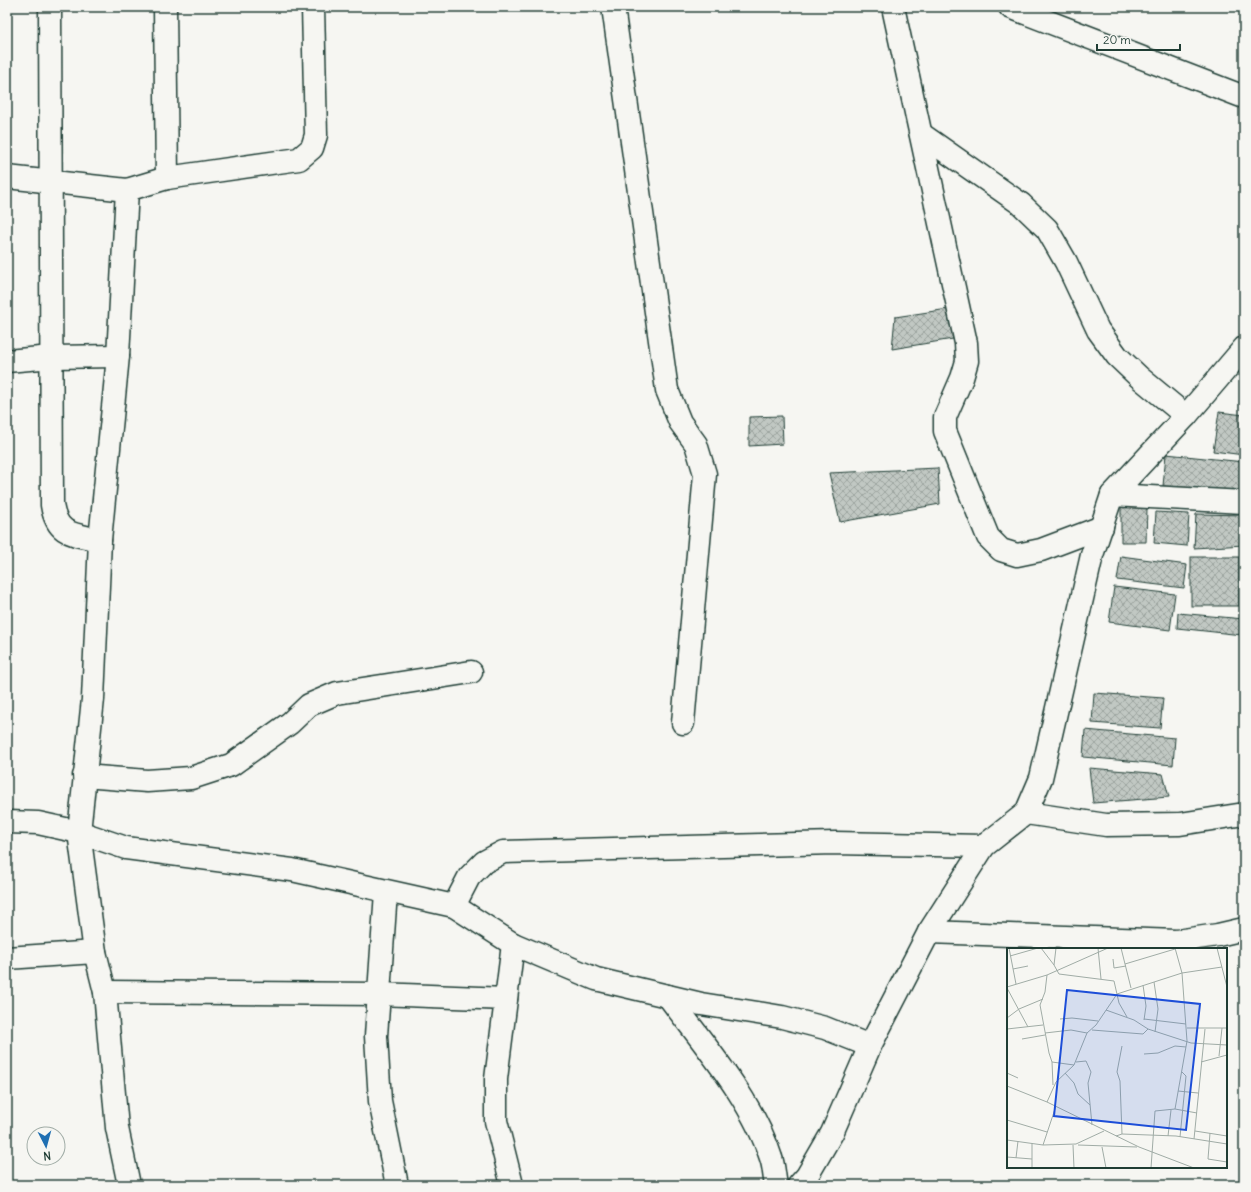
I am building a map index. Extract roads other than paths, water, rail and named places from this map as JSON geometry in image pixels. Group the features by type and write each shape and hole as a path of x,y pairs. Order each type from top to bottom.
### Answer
{"street":[{"path":"50,7 52,505 54,519 66,532 100,540"},
{"path":"165,7 167,178"},
{"path":"7,177 127,190 167,178 299,159 312,148 316,135 313,7"},
{"path":"613,7 667,390 680,422 696,444 705,474 683,723"},
{"path":"893,7 966,343 967,361 945,417 945,431 988,537 1001,550 1017,555 1041,550 1102,526"},
{"path":"1010,7 1243,92"},
{"path":"921,134 1021,204 1047,229 1066,262 1098,330 1117,356 1139,377 1186,416"},
{"path":"127,190 118,356 100,540 94,699 84,776 79,832 95,952 106,992 117,1128 130,1185"},
{"path":"799,1185 807,1176 832,1133 870,1046 929,932 984,846 1026,814 1040,778 1092,555 1112,495 1186,416 1244,348"},
{"path":"7,361 52,356 118,356"},
{"path":"1112,495 1244,502"},
{"path":"84,776 147,781 191,778 231,765 290,723 309,705 337,693 471,672"},
{"path":"1026,814 1106,825 1180,824 1244,814"},
{"path":"7,822 38,823 79,832 126,848 292,870 454,906 513,944 596,979 701,1004 782,1017 825,1028 870,1046"},
{"path":"454,906 469,877 484,862 503,852 835,843 984,846"},
{"path":"386,892 376,1036 380,1100 397,1185"},
{"path":"929,932 1059,938 1176,941 1218,936 1244,929"},
{"path":"512,1185 496,1121 496,1079 513,944"},
{"path":"7,958 95,952"},
{"path":"106,992 378,994 506,999"},
{"path":"668,996 735,1088 754,1120 771,1158 776,1185"}]}
